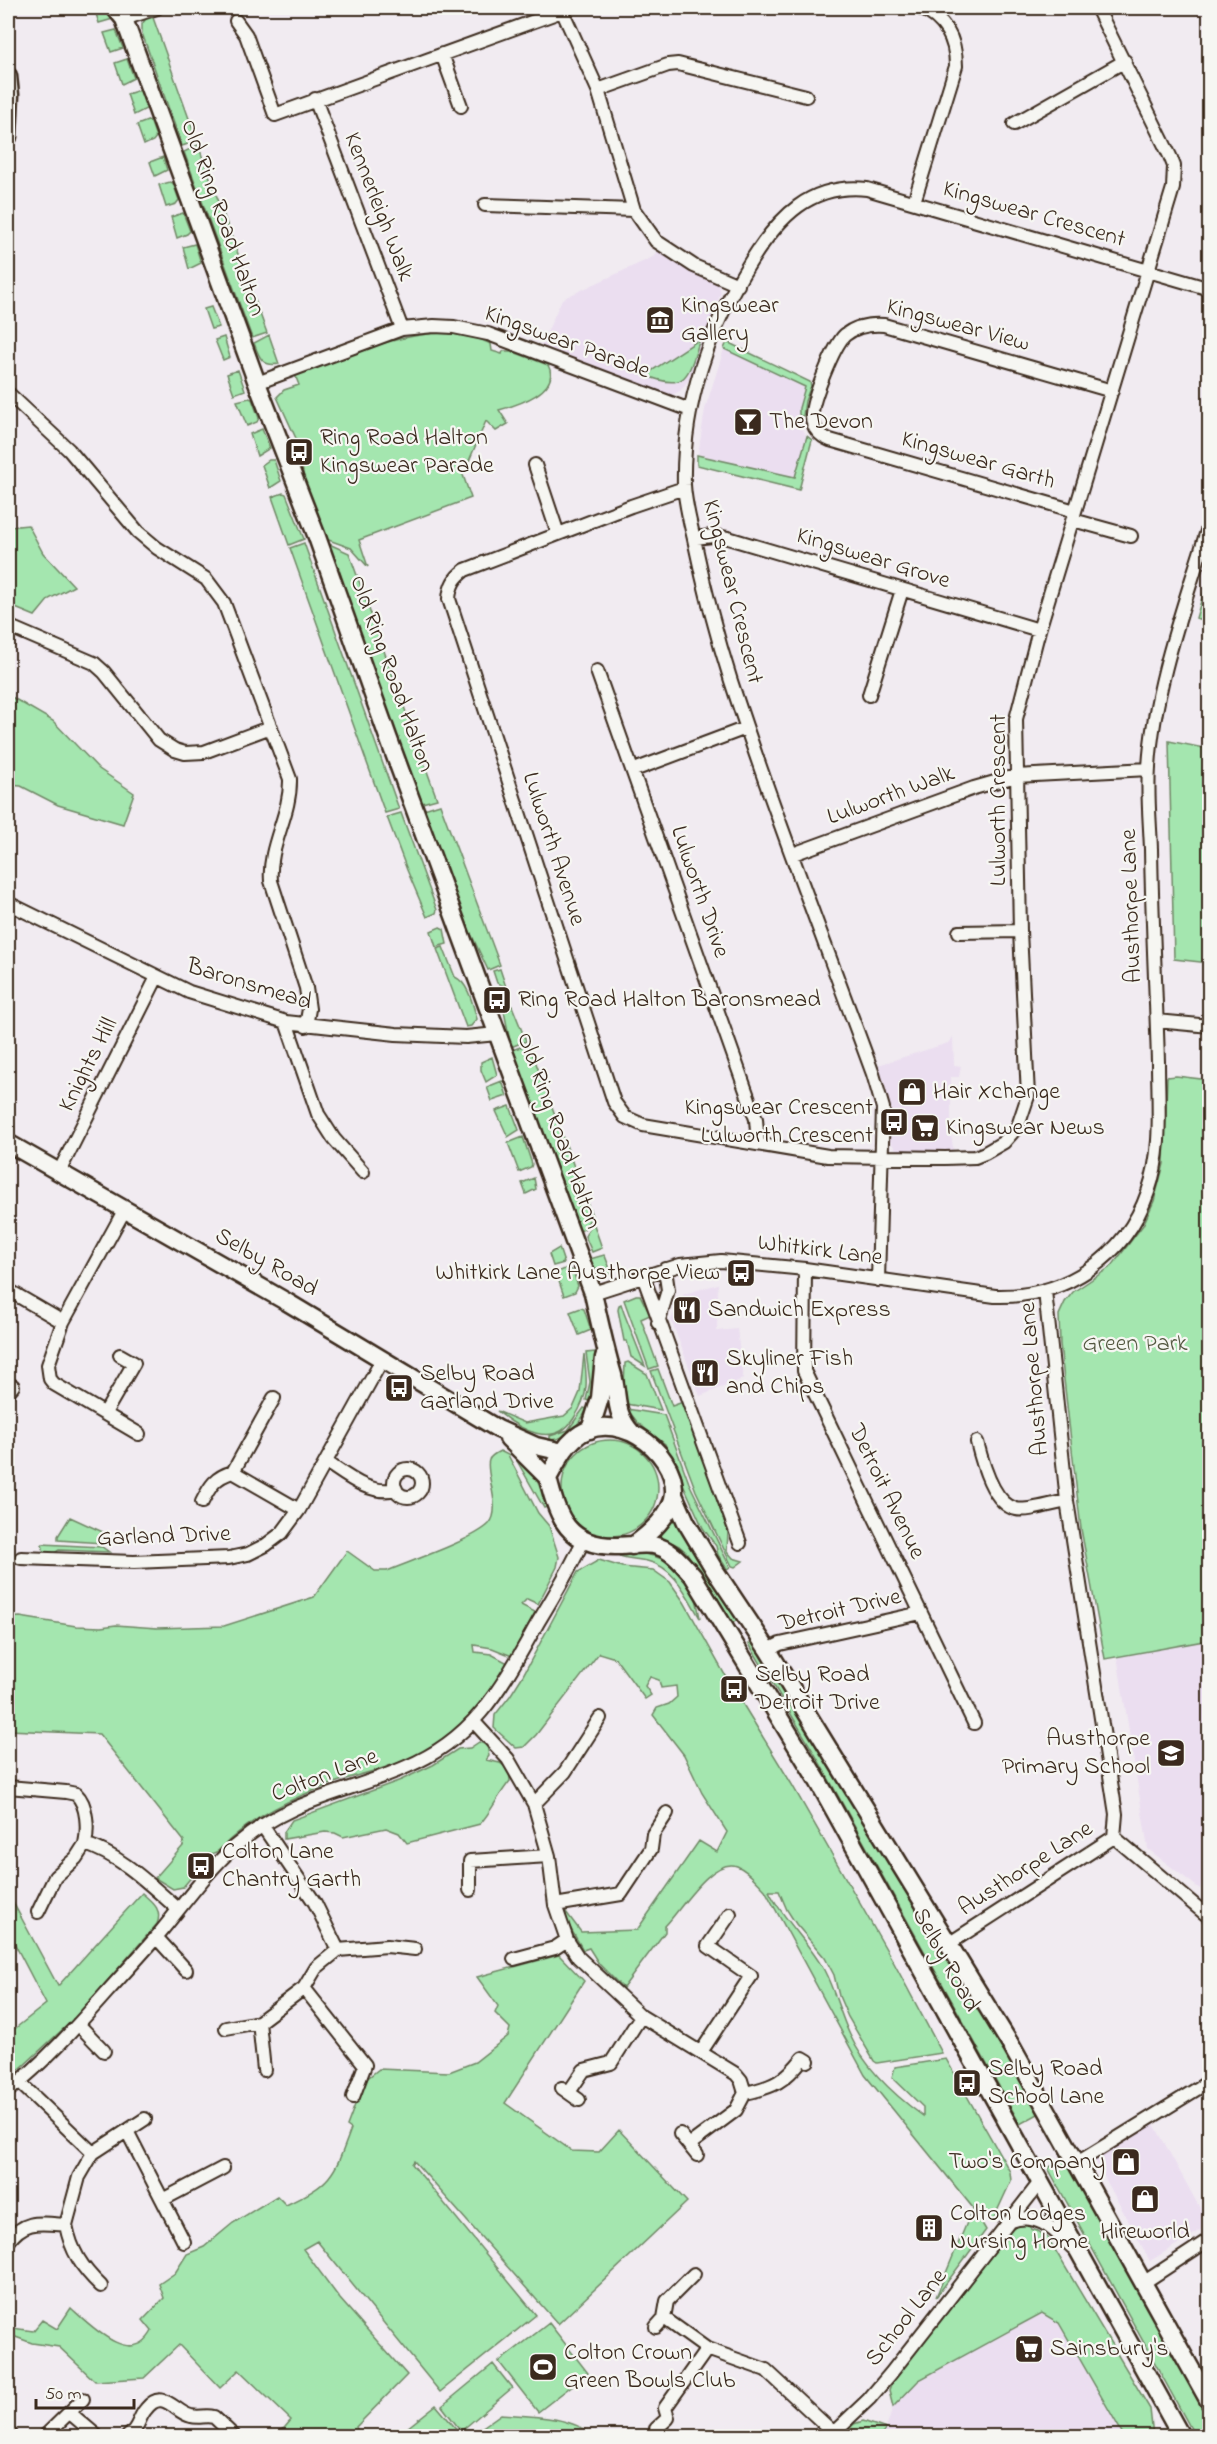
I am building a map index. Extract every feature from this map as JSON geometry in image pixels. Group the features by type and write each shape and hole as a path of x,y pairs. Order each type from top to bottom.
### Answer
{"main road":[{"name":"Old Ring Road Halton","path":"122,11 593,1293 614,1378 618,1412 631,1431"},
{"path":"8,76 10,95 8,137"},
{"name":"Selby Road","path":"8,1143 287,1302 498,1430 536,1446 562,1452"},
{"name":"Old Ring Road Halton","path":"590,1430 600,1398 605,1348"},
{"path":"611,1427 631,1431 658,1453 669,1470 674,1495 664,1516 647,1536 632,1546 609,1546 583,1541 567,1529 557,1511 548,1478 562,1452 574,1438 590,1430 611,1427"},
{"name":"Selby Road","path":"498,1430 548,1478"},
{"name":"Selby Road","path":"674,1495 686,1522 714,1569 768,1650 1012,2047 1143,2283 1207,2392"},
{"name":"Selby Road","path":"632,1546 653,1545 670,1553 693,1576 818,1781 1181,2436"}],"street":[{"path":"122,11 157,8"},
{"path":"915,202 956,66 955,46 946,27 931,13 920,8"},
{"name":"Lulworth Crescent","path":"882,1157 975,1157 1004,1142 1018,1126 1028,1096 1020,932 1016,719 1039,630 1173,188 1174,166 1125,61 1097,8"},
{"path":"236,21 250,43 275,115 562,9 598,90 634,210 656,241 694,266 738,285"},
{"path":"442,54 461,106"},
{"path":"1014,124 1125,61"},
{"path":"598,90 668,65 678,64 806,96"},
{"name":"Kennerleigh Walk","path":"315,99 402,329"},
{"name":"Kingswear Crescent","path":"878,1280 883,1108 746,728 716,635 684,488 690,410 713,335 738,285 770,234 791,211 808,199 837,189 857,188 915,202 1209,289"},
{"path":"485,205 634,210"},
{"name":"Kingswear View","path":"822,382 837,343 854,330 874,324 1112,391"},
{"name":"Kingswear Parade","path":"257,383 402,329 454,327 488,334 690,410"},
{"name":"Kingswear Garth","path":"822,382 812,417 817,432 823,437 1131,536"},
{"path":"8,393 69,450 147,540 198,573 213,586 224,603 288,770 290,789 287,807 273,847 271,881 306,988 309,1009 306,1026"},
{"path":"535,465 558,534"},
{"name":"Lulworth Avenue","path":"684,488 465,570 453,583 449,599 614,1102 625,1117 643,1125 828,1156 882,1157"},
{"name":"Austhorpe Lane","path":"950,1943 1114,1837 1116,1814 1067,1501 1045,1291 1080,1276 1101,1262 1127,1234 1143,1206 1153,1176 1158,1145 1157,1021 1149,768 1155,709 1209,521"},
{"name":"Kingswear Grove","path":"694,538 713,536 728,538 1039,630"},
{"path":"869,695 902,590"},
{"path":"8,626 93,663 104,672 159,740 175,750 185,753 204,752 272,727"},
{"name":"Lulworth Drive","path":"597,671 756,1119 758,1144"},
{"path":"634,770 746,728"},
{"name":"Lulworth Walk","path":"793,854 974,788 1017,776 1149,768"},
{"name":"Baronsmead","path":"8,903 189,992 228,1006 286,1022 306,1026 408,1035 485,1037 497,1034"},
{"path":"959,932 1020,932"},
{"name":"Knights Hill","path":"59,1172 157,977"},
{"path":"1157,1021 1209,1026"},
{"path":"286,1022 318,1114 334,1139 363,1172"},
{"path":"125,1209 63,1322 48,1365 50,1379 60,1387 139,1434"},
{"name":"Whitkirk Lane","path":"593,1293 665,1269 694,1263 721,1261 805,1269 995,1296 1020,1296 1045,1291"},
{"path":"658,1323 668,1290 665,1269"},
{"name":"Detroit Avenue","path":"805,1269 804,1371 974,1723"},
{"path":"643,1276 658,1323 740,1543"},
{"path":"8,1293 63,1322"},
{"path":"105,1413 134,1363 120,1355"},
{"name":"Garland Drive","path":"21,1558 134,1562 229,1558 248,1554 266,1545 282,1533 299,1510 382,1360"},
{"path":"233,1472 274,1398"},
{"path":"977,1442 984,1472 1005,1505 1018,1510 1067,1501"},
{"path":"326,1462 364,1486 377,1490 396,1489"},
{"path":"202,1502 211,1484 221,1475 233,1472 299,1510"},
{"name":"Colton Lane","path":"8,2091 78,2024 156,1937 216,1865 262,1825 285,1811 420,1761 449,1744 474,1722 505,1681 583,1541"},
{"name":"Detroit Drive","path":"768,1650 780,1644 921,1613"},
{"path":"534,1804 565,1772 600,1718"},
{"path":"474,1722 508,1759 534,1804 549,1856 555,1905 567,1940 578,1957 641,2016 736,2074 741,2080 745,2093 736,2110 693,2150 680,2134"},
{"path":"8,1787 76,1794 84,1807 85,1844 76,1858 55,1877 38,1912"},
{"path":"555,1905 621,1894 651,1849 652,1834 667,1813"},
{"path":"262,1825 315,1903 338,1950"},
{"path":"1114,1837 1209,1918"},
{"path":"85,1844 106,1852 124,1863 178,1909"},
{"path":"470,1890 470,1861 549,1856"},
{"path":"701,2052 751,1976 708,1946 730,1914"},
{"path":"156,1937 186,1970"},
{"path":"514,1959 555,1948 567,1940"},
{"path":"226,2028 259,2022 304,1988 316,1968 338,1950 401,1946 415,1949"},
{"path":"304,1988 366,2065 353,2097"},
{"path":"570,2093 584,2070 611,2063 641,2016"},
{"path":"259,2022 264,2070"},
{"path":"78,2024 104,2051"},
{"path":"745,2093 780,2083 803,2058 808,2061"},
{"path":"1077,2163 1209,2081"},
{"path":"19,2082 93,2153"},
{"path":"101,2286 79,2262 71,2247 66,2225 80,2177 93,2153 146,2119"},
{"path":"127,2131 164,2199 184,2242"},
{"path":"164,2199 223,2168"},
{"name":"School Lane","path":"832,2435 869,2399 891,2373 1041,2181"},
{"path":"1011,2220 1022,2217 1038,2220 1048,2225 1080,2255"},
{"path":"8,2242 14,2232 33,2223 66,2225"},
{"path":"1143,2283 1209,2239"},
{"path":"694,2274 667,2301 660,2322 707,2349 766,2370 832,2435"},
{"path":"656,2429 668,2418 665,2408 670,2398 707,2349"},
{"path":"45,2436 83,2399"},
{"path":"128,2436 138,2426 147,2407 159,2401 172,2403 188,2416 214,2417 234,2436"},
{"path":"70,2413 97,2436"},
{"path":"8,2432 12,2436"}],"shaded area":[{"path":"660,249 718,283 721,292 690,378 680,391 672,395 663,395 540,348 562,299 653,257"},
{"path":"724,349 805,387 799,408 802,428 807,436 795,477 698,455 705,409"},
{"path":"953,1037 954,1065 961,1066 959,1077 951,1077 951,1136 954,1152 903,1152 896,1149 888,1139 886,1131 892,1125 889,1104 884,1080 878,1078 875,1066 948,1043"},
{"path":"718,1284 717,1331 737,1329 743,1379 700,1396 671,1320 684,1294"},
{"name":"Austhorpe Primary School","path":"1209,1640 1210,1859 1200,1889 1148,1849 1117,1656"},
{"path":"1154,2124 1209,2225 1150,2261 1094,2158"},
{"name":"Sainsbury's","path":"1042,2312 1059,2323 1124,2436 881,2436 886,2429 893,2407 919,2380"}],"green space":[{"path":"94,8 108,8 113,19 99,23"},
{"path":"151,12 197,141 182,146 142,33 142,24"},
{"path":"116,30 123,48 111,52 104,33"},
{"path":"127,59 134,78 122,84 115,63"},
{"path":"140,90 148,108 134,115 127,94"},
{"path":"150,120 156,137 144,145 137,125"},
{"path":"198,145 267,333 252,338 184,152"},
{"path":"163,157 167,170 155,176 150,162"},
{"path":"173,183 179,200 176,204 166,207 159,185"},
{"path":"183,213 190,231 177,238 171,217"},
{"path":"195,244 201,263 189,269 183,247"},
{"path":"211,307 219,327 211,329 204,309"},
{"path":"447,333 477,338 491,344 492,351 502,354 503,351 511,351 548,365 551,374 549,382 535,395 516,405 499,410 508,424 496,431 486,421 463,475 471,498 359,540 368,567 351,548 323,538 307,497 301,460 305,458 277,397 284,390 299,385 295,375 389,342 427,334"},
{"path":"269,335 279,364 273,365 262,360 254,343"},
{"path":"224,337 230,357 223,360 215,340"},
{"path":"700,339 689,371 678,381 659,380 645,375"},
{"path":"727,342 810,382 803,416 799,416 799,408 805,387 724,349"},
{"path":"238,370 245,390 234,394 227,374"},
{"path":"252,399 259,418 257,422 247,426 237,401"},
{"path":"262,429 270,448 257,456 250,434"},
{"path":"807,436 812,440 799,490 697,465 697,455 795,477"},
{"path":"269,460 274,460 281,481 270,488 262,465"},
{"path":"286,494 304,539 289,545 272,497"},
{"path":"28,525 43,553 74,586 49,599 35,616 8,605 8,527"},
{"path":"304,543 399,809 385,813 290,548"},
{"path":"327,543 349,553 437,799 422,803"},
{"path":"1209,574 1209,623 1196,618"},
{"path":"8,695 53,721 99,769 134,793 123,824 58,805 21,786 8,785"},
{"path":"1169,741 1209,749 1209,963 1174,959"},
{"path":"440,804 500,965 488,970 465,921 424,809"},
{"path":"401,813 437,910 436,913 427,917 387,817"},
{"path":"440,927 444,929 447,944 436,947 431,931"},
{"path":"443,947 455,977 464,984 472,1002 477,1019 471,1026 466,1027 437,949"},
{"path":"500,969 511,1002 509,1003 504,986 497,983 493,971"},
{"path":"512,1006 526,1041 511,1047 504,1011 505,1008"},
{"path":"529,1044 592,1216 584,1229 578,1232 512,1050"},
{"path":"492,1057 497,1075 486,1082 481,1070 481,1062"},
{"name":"Green Park","path":"1167,1077 1209,1080 1209,1640 1105,1659 1081,1529 1060,1344 1059,1315 1073,1292 1112,1266 1143,1225 1154,1201 1164,1164"},
{"path":"502,1081 507,1096 492,1101 487,1087"},
{"path":"510,1106 519,1130 508,1137 496,1111"},
{"path":"523,1137 532,1164 531,1167 519,1172 508,1143"},
{"path":"534,1178 536,1189 526,1194 522,1183"},
{"path":"593,1222 602,1248 592,1252 585,1236"},
{"path":"559,1248 564,1263 553,1266 549,1254"},
{"path":"604,1255 612,1274 598,1271 590,1259"},
{"path":"567,1268 573,1271 578,1286 575,1292 564,1296 556,1273"},
{"path":"640,1295 650,1315 641,1319 658,1366 649,1369 624,1300"},
{"path":"621,1304 645,1366 631,1357 627,1341 624,1341 618,1310"},
{"path":"584,1309 591,1330 579,1335 570,1312"},
{"path":"595,1352 594,1390 591,1402 586,1400 590,1382 586,1353"},
{"path":"584,1354 585,1395 576,1415 566,1428 547,1435 536,1433 526,1430 497,1411 525,1423 564,1416 573,1408 580,1392"},
{"path":"628,1362 647,1374 661,1410 626,1404 625,1363"},
{"path":"658,1369 672,1406 683,1402 728,1532 727,1551 733,1558 743,1561 735,1567 732,1566 696,1491 651,1371"},
{"path":"584,1408 587,1409 568,1434 550,1440 550,1436 568,1430"},
{"path":"627,1409 664,1415 689,1483 730,1567 727,1569 718,1555 716,1546 703,1528 665,1444 638,1423"},
{"path":"610,1440 628,1444 644,1454 654,1470 658,1488 654,1506 644,1522 628,1532 610,1536 592,1532 576,1522 566,1506 562,1488 566,1470 576,1454 592,1444"},
{"path":"500,1451 508,1455 538,1513 549,1526 559,1557 557,1567 538,1604 527,1599 521,1605 535,1612 512,1656 492,1648 474,1645 475,1652 491,1654 508,1663 492,1688 463,1722 428,1749 395,1764 320,1788 274,1809 246,1827 217,1852 202,1856 191,1870 194,1874 183,1887 173,1889 155,1878 183,1846 184,1841 99,1734 8,1730 8,1618 20,1617 76,1626 101,1627 116,1625 157,1628 224,1626 314,1597 347,1551 375,1571 387,1571 470,1537 489,1524 493,1517 494,1500 488,1466 491,1457"},
{"path":"513,1454 535,1477 547,1507 544,1508"},
{"path":"675,1516 738,1620 732,1623 687,1553 679,1546 660,1537"},
{"path":"70,1517 105,1533 106,1541 103,1543 58,1540 58,1536"},
{"path":"42,1544 102,1547 109,1552 59,1550 51,1555 44,1553"},
{"path":"636,1553 662,1559 684,1575 694,1593 700,1618 685,1592 665,1569 647,1561 619,1556"},
{"path":"599,1560 622,1567 653,1570 670,1582 684,1602 894,1963 942,2053 877,2063 874,2061 848,2017 839,1996 834,1975 825,1958 796,1924 779,1891 769,1891 781,1912 824,1970 850,2035 864,2059 891,2090 923,2116 923,2107 892,2077 895,2067 946,2059 1010,2172 1011,2181 993,2220 982,2210 973,2208 865,2075 765,1890 745,1871 737,1866 727,1865 707,1877 665,1926 665,1932 623,1988 599,1964 589,1948 583,1950 565,1919 566,1912 581,1932 637,1930 699,1841 717,1852 727,1832 702,1793 684,1755 653,1715 657,1708 669,1704 677,1697 676,1686 661,1688 659,1680 650,1677 645,1686 651,1695 645,1699 615,1658 599,1653 536,1735 524,1747 516,1748 494,1728 495,1715 522,1677 578,1572"},
{"path":"755,1639 945,1946 1040,2113 1020,2124 816,1756 749,1644"},
{"path":"479,1742 487,1745 489,1756 486,1760 500,1763 509,1770 510,1781 480,1824 407,1843 399,1833 386,1828 343,1837 325,1832 284,1839 284,1832 292,1820 401,1780 433,1765 458,1749 470,1748"},
{"path":"8,1893 58,1986 142,1893 156,1906 159,1914 157,1924 75,2018 8,2080 8,2034 46,2004 8,1931"},
{"path":"559,1955 584,1981 505,2103 572,2151 599,2152 619,2130 687,2202 558,2324 414,2161 412,2164 536,2315 440,2392 317,2241 303,2249 340,2299 407,2375 356,2427 360,2436 283,2436 280,2433 291,2420 239,2370 220,2388 179,2345 144,2378 95,2381 59,2347 32,2343 10,2335 13,2328 33,2331 42,2320 57,2329 71,2308 88,2324 111,2340 122,2345 133,2346 144,2342 152,2331 143,2320 164,2298 159,2284 175,2273 187,2254 204,2247 233,2223 277,2196 286,2205 314,2190 330,2176 351,2129 347,2126 364,2081 379,2069 449,2072 475,2062 508,2036 510,2028 495,2013 498,2006 477,1977"},
{"path":"1065,2158 1209,2418 1209,2436 1195,2436 1048,2168"},
{"path":"973,2208 986,2230 936,2297"},
{"path":"1031,2223 1031,2229 1048,2238 1150,2409 1153,2436 1124,2436 1059,2323 1042,2313 919,2380 893,2407 889,2391 892,2382 1010,2231 1020,2224"},
{"name":"Colton Crown Green Bowls Club","path":"549,2323 588,2373 538,2412 499,2362"},
{"path":"493,2364 512,2388 461,2431 442,2406"},
{"path":"436,2405 458,2431 452,2436 397,2436"},
{"path":"501,2414 562,2421 574,2424 593,2436 470,2436"},
{"path":"863,2421 886,2429 881,2436 842,2436 854,2424"}],"place":[{"name":"Kingswear Gallery","path":"660,320"},
{"name":"The Devon","path":"748,422"},
{"name":"Ring Road Halton Kingswear Parade","path":"299,452"},
{"name":"Ring Road Halton Baronsmead","path":"497,1000"},
{"name":"Hair Xchange","path":"912,1092"},
{"name":"Kingswear Crescent Lulworth Crescent","path":"894,1122"},
{"name":"Kingswear News","path":"925,1128"},
{"name":"Whitkirk Lane Austhorpe View","path":"741,1273"},
{"name":"Sandwich Express","path":"687,1310"},
{"name":"Skyliner Fish and Chips","path":"705,1373"},
{"name":"Selby Road Garland Drive","path":"399,1388"},
{"name":"Selby Road Detroit Drive","path":"734,1689"},
{"name":"Austhorpe Primary School","path":"1171,1753"},
{"name":"Colton Lane Chantry Garth","path":"201,1866"},
{"name":"Selby Road School Lane","path":"967,2083"},
{"name":"Two's Company","path":"1126,2162"},
{"name":"Hireworld","path":"1145,2199"},
{"name":"Colton Lodges Nursing Home","path":"929,2228"},
{"name":"Sainsbury's","path":"1029,2349"},
{"name":"Colton Crown Green Bowls Club","path":"543,2367"}]}
